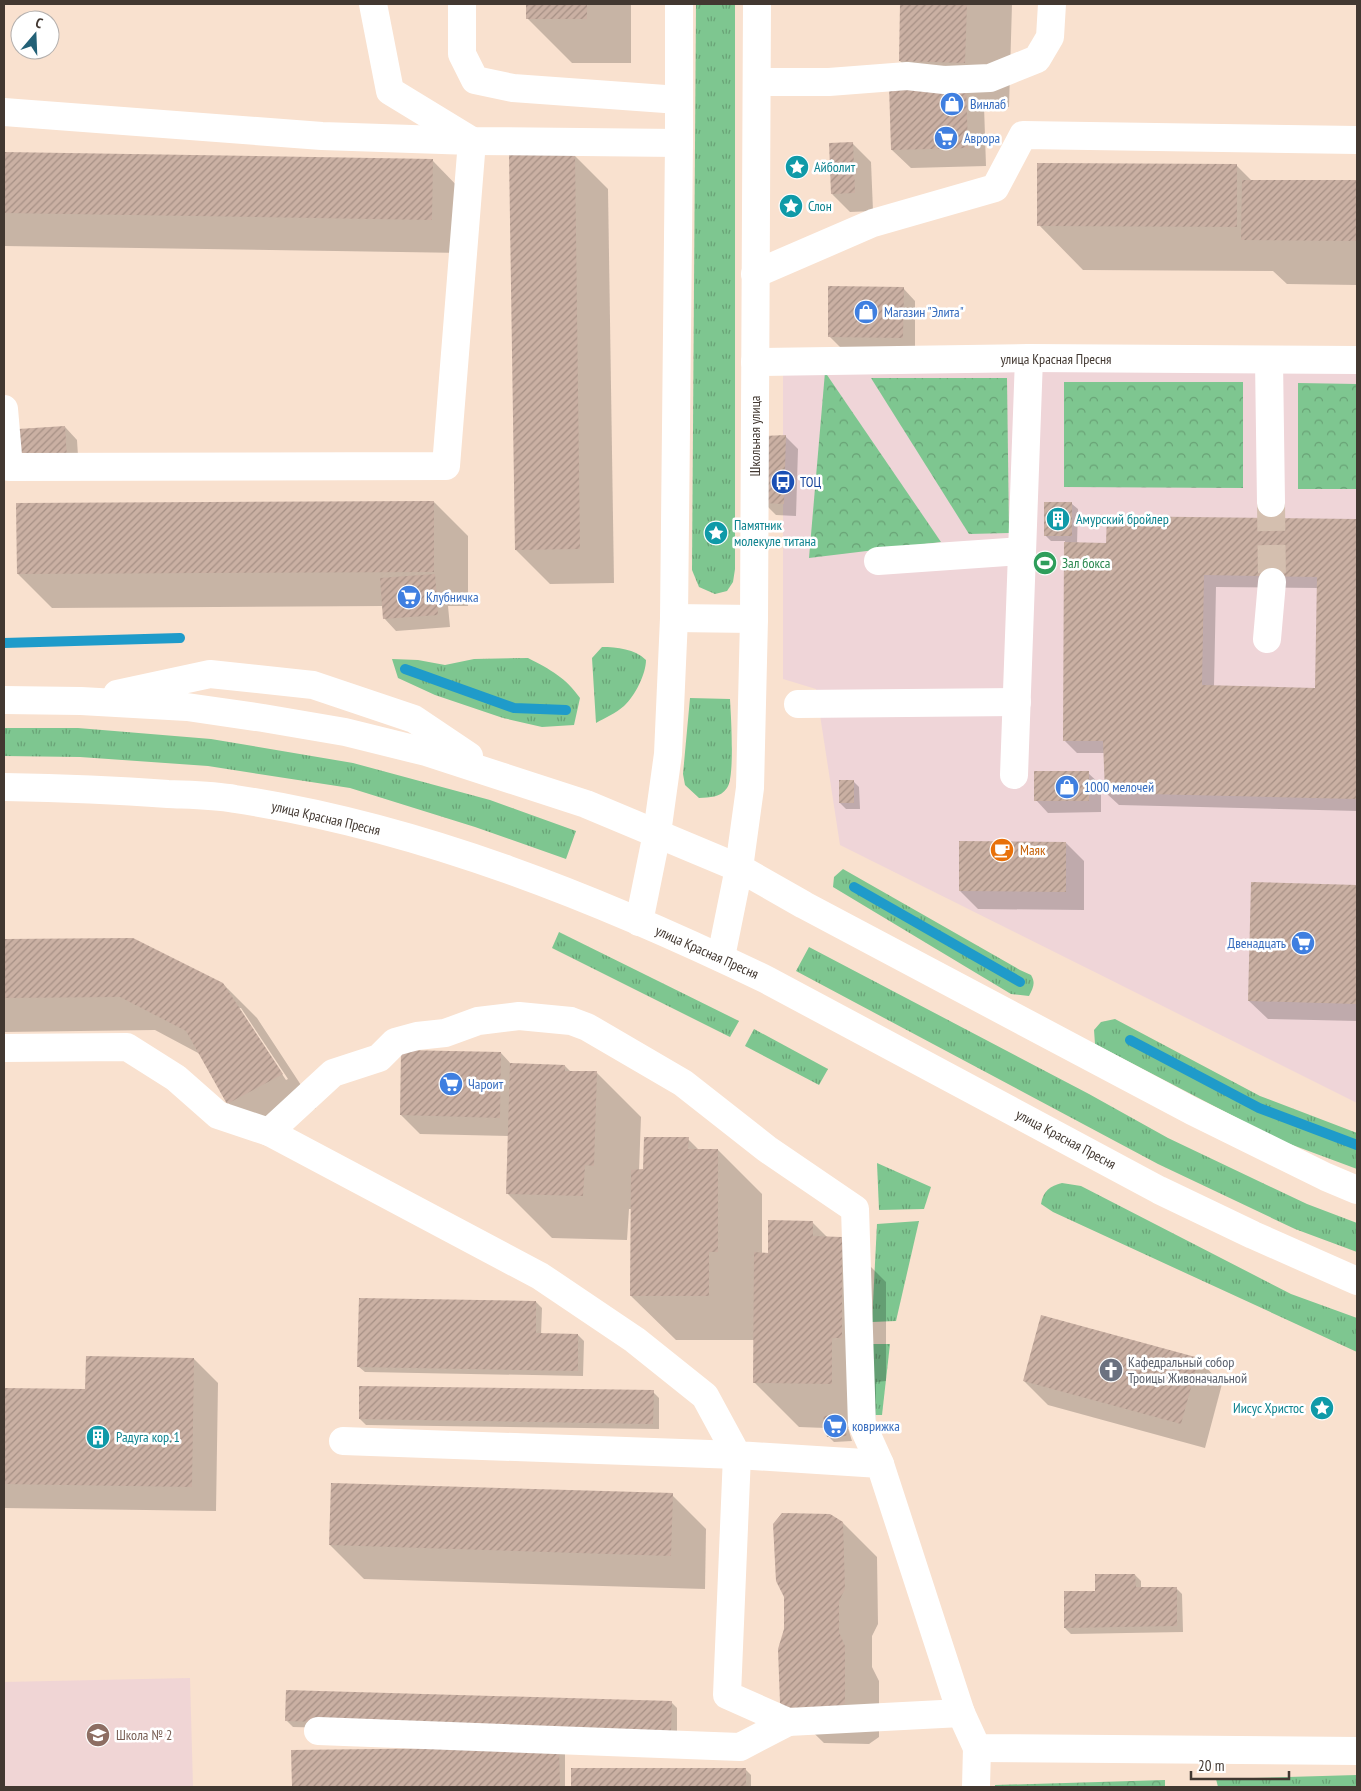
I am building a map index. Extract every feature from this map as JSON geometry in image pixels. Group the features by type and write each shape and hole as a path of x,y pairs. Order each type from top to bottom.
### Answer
{"street":[{"path":"373,4 390,91 472,141"},
{"path":"462,4 462,54 475,80 513,88 679,100"},
{"path":"639,922 657,833 668,754 674,618 679,4"},
{"name":"Школьная улица","path":"721,957 738,868 750,788 754,619 757,4"},
{"path":"757,82 829,82 907,76 944,80 990,78 1037,59 1050,37 1052,4"},
{"path":"4,112 322,136 472,141 679,143"},
{"path":"755,274 873,223 995,188 1023,136 1357,140"},
{"path":"4,409 9,467 446,466 472,141"},
{"path":"1014,775 1029,358"},
{"name":"улица Красная Пресня","path":"755,362 1029,358 1357,360"},
{"path":"1269,360 1271,504"},
{"path":"878,561 1022,550"},
{"path":"1267,639 1272,582"},
{"path":"674,618 754,619"},
{"path":"81,701 210,674 313,685 414,719 497,776"},
{"path":"4,700 81,701 187,707 345,732 426,752 586,804 738,868 1192,1112 1357,1190"},
{"path":"798,704 1017,702"},
{"name":"улица Красная Пресня","path":"4,787 82,788 234,798 342,820 450,849 566,891 721,957 768,980 1160,1190 1357,1281"},
{"path":"269,1132 333,1073 380,1058 395,1042 417,1036 445,1033 478,1021 519,1016 571,1021 588,1027 683,1083 767,1149 855,1208 862,1424 880,1464 961,1713 977,1748 976,1787"},
{"path":"4,1048 127,1047 176,1078 218,1115 269,1132 540,1276 635,1340 704,1396 737,1455 727,1695 788,1722"},
{"path":"343,1441 737,1455 880,1464"},
{"path":"318,1732 740,1747 788,1722 961,1713"},
{"path":"977,1748 1357,1751"}],"shaded area":[{"path":"1357,368 1357,1103 840,845 816,689 783,679 783,370"},
{"name":"Школа № 2","path":"190,1678 193,1787 4,1787 4,1682"}],"green space":[{"path":"696,4 735,4 735,569 733,582 727,591 715,594 699,587 692,570"},
{"path":"825,372 941,542 809,558"},
{"path":"871,378 1007,378 1009,533 969,534"},
{"path":"1064,382 1243,382 1243,488 1064,487"},
{"path":"1298,383 1357,384 1357,489 1298,489"},
{"path":"602,647 620,648 637,653 646,660 646,666 636,691 628,702 618,711 596,723 592,658"},
{"path":"528,658 557,675 580,698 574,725 542,727 503,718 435,695 398,678 392,659 418,660 445,665 474,659"},
{"path":"690,698 730,699 731,772 727,788 721,794 714,796 699,798 685,785 683,774"},
{"path":"4,728 78,728 211,739 353,763 490,800 576,831 566,859 475,827 350,788 208,766 80,757 4,756"},
{"path":"843,869 1031,975 1034,983 1029,996 1011,994 833,887 834,877"},
{"path":"559,932 739,1021 730,1037 552,948"},
{"path":"809,947 1089,1094 1168,1138 1307,1204 1357,1223 1357,1252 1295,1229 1158,1164 796,971"},
{"path":"1115,1019 1260,1096 1357,1133 1357,1169 1279,1140 1095,1044 1094,1030 1101,1022"},
{"path":"754,1029 828,1069 819,1085 745,1046"},
{"path":"877,1163 931,1187 924,1209 879,1210"},
{"path":"1062,1183 1081,1186 1291,1294 1357,1318 1357,1352 1053,1212 1041,1204 1043,1196 1048,1190"},
{"path":"919,1221 896,1321 872,1322 877,1224"},
{"path":"872,1344 890,1344 882,1415 875,1415"},
{"path":"1357,1775 1357,1787 1218,1787 1216,1779"},
{"path":"1165,1780 1165,1787 995,1787 995,1785"}],"building":[{"path":"526,4 587,4 587,19 526,19"},
{"path":"900,4 967,4 965,63 899,61"},
{"path":"966,84 968,148 891,150 889,86"},
{"name":"Айболит","path":"853,142 855,193 831,194 829,143"},
{"path":"4,152 433,159 432,220 4,213"},
{"path":"509,154 575,154 580,549 515,550"},
{"path":"1037,163 1237,164 1237,227 1037,226"},
{"path":"1242,180 1357,180 1357,241 1241,240"},
{"name":"Магазин \"Элита\"","path":"828,286 904,287 903,338 828,337"},
{"path":"65,426 67,459 20,461 18,429"},
{"path":"786,435 784,504 763,503 764,436"},
{"path":"434,501 434,572 17,574 16,503"},
{"name":"Амурский бройлер","path":"1044,502 1072,502 1072,536 1044,536"},
{"path":"1107,516 1357,519 1357,799 1105,793 1103,741 1063,741 1064,542 1106,543","holes":["1204,575 1317,577 1315,688 1202,685"]},
{"name":"Клубничка","path":"435,574 438,615 383,619 380,578"},
{"path":"1034,771 1089,771 1089,801 1034,801"},
{"path":"839,780 854,780 854,803 839,803"},
{"path":"959,841 1066,842 1066,892 959,891"},
{"name":"Двенадцать","path":"1251,882 1357,885 1357,1004 1248,1001"},
{"path":"133,938 223,983 283,1074 227,1104 186,1031 120,997 4,998 4,939"},
{"name":"Чароит","path":"401,1050 501,1052 500,1118 400,1115"},
{"path":"510,1063 565,1065 565,1071 597,1071 594,1166 585,1165 583,1196 506,1194"},
{"path":"644,1137 689,1137 688,1149 718,1149 718,1252 709,1252 709,1296 630,1296 631,1170 643,1169"},
{"path":"768,1220 813,1221 813,1236 842,1237 842,1338 832,1338 832,1384 753,1383 754,1252 768,1253"},
{"path":"359,1298 536,1301 536,1333 578,1334 578,1371 357,1367"},
{"name":"Кафедральный собор Троицы Живоначальной","path":"1041,1315 1199,1358 1181,1424 1023,1381"},
{"name":"Радуга кор. 1","path":"86,1356 194,1358 192,1487 4,1484 4,1388 85,1389"},
{"path":"359,1386 654,1390 653,1424 359,1419"},
{"name":"коврижка","path":"841,1414 847,1436 827,1437 823,1416"},
{"path":"331,1483 673,1493 671,1556 329,1545"},
{"path":"782,1513 830,1514 843,1522 845,1589 839,1601 839,1632 845,1646 845,1703 835,1710 789,1710 780,1703 778,1649 784,1629 784,1597 776,1581 773,1524"},
{"path":"1095,1574 1135,1574 1136,1587 1177,1587 1177,1626 1064,1628 1064,1591 1095,1591"},
{"path":"286,1690 672,1701 671,1732 285,1721"},
{"path":"559,1747 560,1787 292,1787 291,1750"},
{"path":"571,1768 746,1768 746,1787 571,1787"}],"waterway":[{"path":"4,643 180,638"},
{"path":"405,669 514,708 566,710"},
{"path":"854,887 1020,982"},
{"path":"1130,1040 1259,1108 1357,1145"}],"tunnel":[{"path":"1271,503 1272,582"}],"place":[{"name":"Винлаб","path":"952,104"},
{"name":"Аврора","path":"946,138"},
{"name":"Айболит","path":"797,167"},
{"name":"Слон","path":"791,206"},
{"name":"Магазин \"Элита\"","path":"866,312"},
{"name":"ТОЦ","path":"783,482"},
{"name":"Амурский бройлер","path":"1058,519"},
{"name":"Памятник молекуле титана","path":"716,533"},
{"name":"Зал бокса","path":"1045,563"},
{"name":"Клубничка","path":"409,597"},
{"name":"1000 мелочей","path":"1067,787"},
{"name":"Маяк","path":"1002,850"},
{"name":"Двенадцать","path":"1303,943"},
{"name":"Чароит","path":"451,1084"},
{"name":"Кафедральный собор Троицы Живоначальной","path":"1111,1370"},
{"name":"Иисус Христос","path":"1322,1408"},
{"name":"коврижка","path":"835,1426"},
{"name":"Радуга кор. 1","path":"98,1437"},
{"name":"Школа № 2","path":"98,1735"}]}
